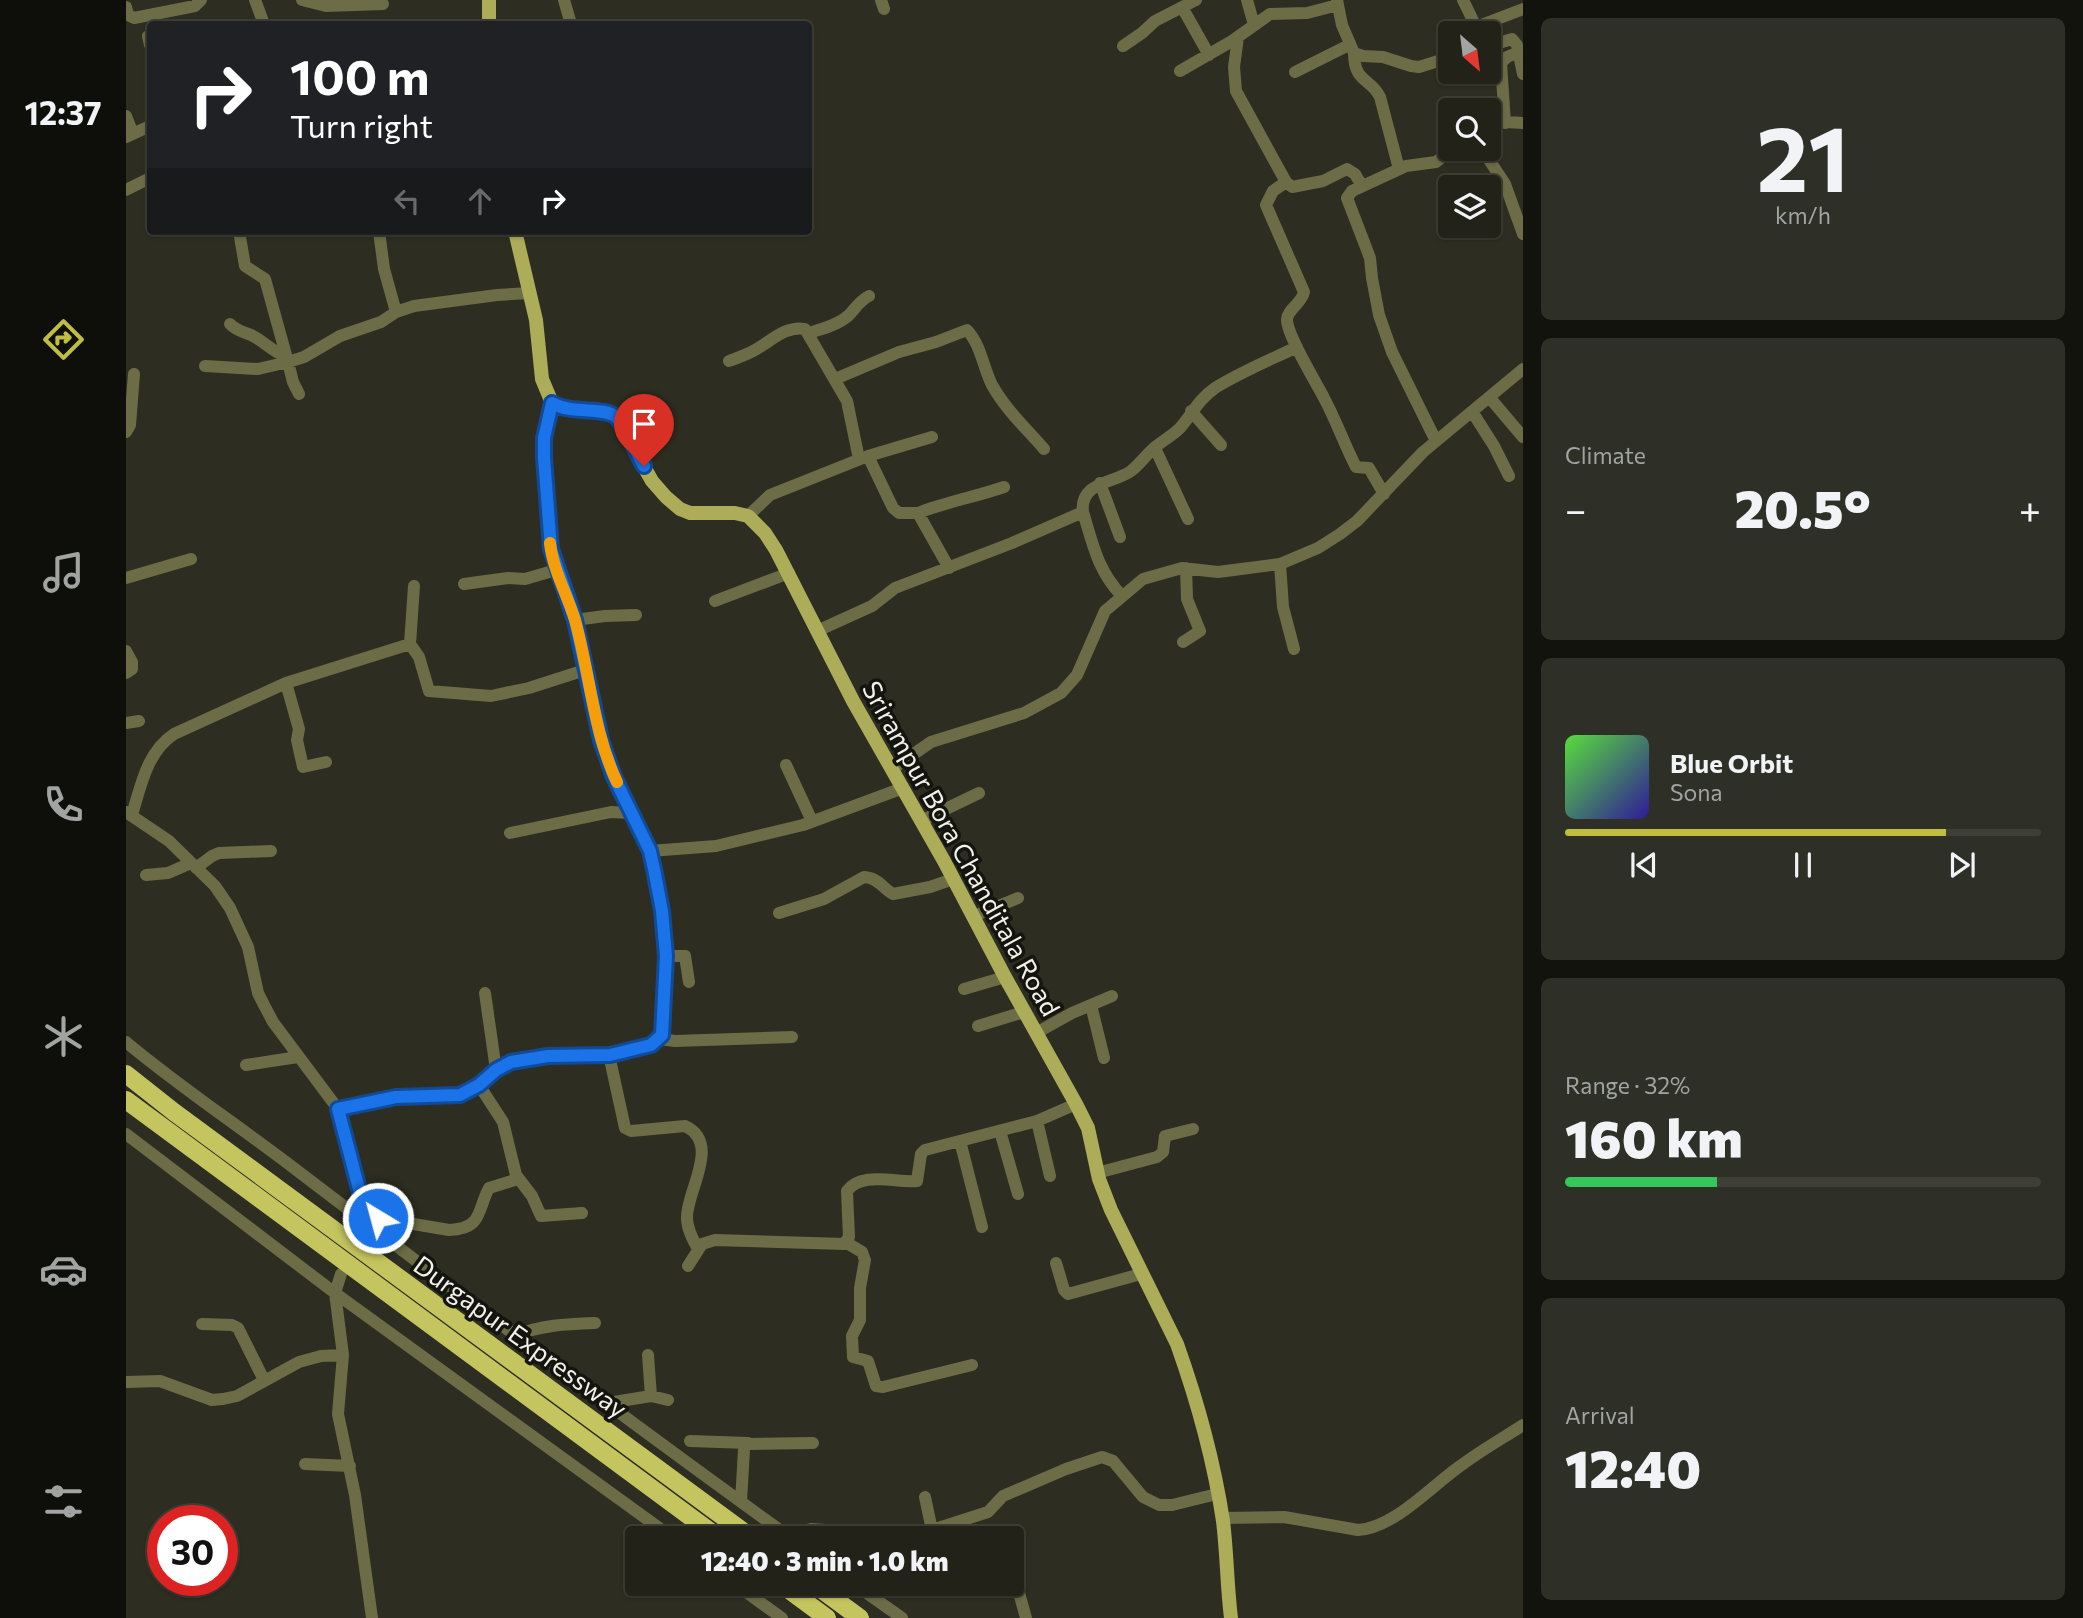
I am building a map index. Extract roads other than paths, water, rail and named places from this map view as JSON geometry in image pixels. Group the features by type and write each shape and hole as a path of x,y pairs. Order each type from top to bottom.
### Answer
{"highway":[{"name":"Durgapur Expressway","path":"126,1074 736,1526"},
{"name":"Durgapur Expressway","path":"126,1100 703,1526"},
{"path":"797,1596 827,1618"},
{"path":"830,1596 860,1618"}],"main road":[{"path":"489,0 489,21"},
{"path":"516,235 539,337 542,379 552,403 567,410 604,411 615,415 653,481 680,509 690,513 734,513 748,516"},
{"name":"Srirampur Bora Chanditala Road","path":"748,516 765,533 789,573 853,701 974,916 1089,1133 1097,1173 1111,1210 1184,1364 1222,1518 1231,1618"}],"street":[{"path":"126,8 128,15 134,18 195,6 201,0"},
{"path":"302,0 326,6 383,4"},
{"path":"564,0 570,21"},
{"path":"1122,46 1155,21 1196,0"},
{"path":"1247,0 1254,24"},
{"path":"1464,0 1474,21"},
{"path":"257,1 263,21"},
{"path":"1180,71 1238,37 1270,14 1338,2 1354,62 1362,78 1375,88 1380,97 1399,169"},
{"path":"1182,7 1209,55"},
{"path":"1497,21 1523,9"},
{"path":"1238,37 1234,67 1236,91 1286,182 1292,187 1323,181 1350,169 1362,186"},
{"path":"1502,42 1512,39 1517,45 1523,74"},
{"path":"1351,49 1363,56 1383,57 1411,66 1419,67 1438,61"},
{"path":"1295,72 1351,49"},
{"path":"1505,123 1502,63 1507,57 1519,52"},
{"path":"126,116 129,135 147,127"},
{"path":"1501,123 1523,123"},
{"path":"1436,441 1397,365 1379,315 1371,278 1370,258 1347,198 1348,194 1362,186 1399,169 1438,160"},
{"path":"1490,161 1520,210 1523,234"},
{"path":"126,190 147,180"},
{"path":"1286,182 1273,191 1266,205 1304,292 1287,319 1297,347 1325,399 1356,467 1369,468 1384,494"},
{"path":"240,235 245,266 265,279 280,324 293,382 299,394"},
{"path":"380,235 384,269 396,312"},
{"path":"205,366 258,369 288,359 304,357 340,336 382,323 396,312 414,306 530,293"},
{"path":"809,333 836,324 869,296"},
{"path":"230,324 288,359"},
{"path":"729,361 754,351 792,329 801,328 809,333 820,357 847,401 864,458 895,511 899,513 918,513 1004,487"},
{"path":"835,380 899,352 967,330 996,391 1014,417 1044,449"},
{"path":"1122,596 1102,571 1083,512 1082,505 1086,497 1100,483 1128,473 1180,428 1204,396 1297,347"},
{"path":"892,769 930,742 1024,713 1061,693 1077,675 1105,611 1143,579 1186,568 1218,572 1280,565 1318,548 1357,521 1436,441 1523,369"},
{"path":"126,432 130,425 134,374"},
{"path":"1490,398 1523,436"},
{"path":"338,1109 396,1097 460,1095 511,1062 539,1057 610,1055 651,1045 660,1039 663,1030 666,956 660,898 650,851 614,777 601,740 575,620 556,570 550,539 544,438 552,403"},
{"path":"1191,411 1221,445"},
{"path":"1473,413 1509,475"},
{"path":"748,516 770,495 864,458 932,437"},
{"path":"1155,448 1188,519"},
{"path":"1100,483 1120,537"},
{"path":"817,631 872,606 894,588 1083,512"},
{"path":"918,513 949,568"},
{"path":"126,578 191,559"},
{"path":"1280,565 1283,607 1294,649"},
{"path":"1184,642 1200,631 1187,600 1186,568"},
{"path":"464,584 508,578 525,579 556,570"},
{"path":"715,601 789,573"},
{"path":"414,586 410,644 419,657 425,686 432,692 491,696 555,681 586,670"},
{"path":"575,620 605,615 636,615"},
{"path":"360,1238 367,1221 338,1109 298,1057 264,1005 258,993 248,947 233,915 222,895 194,865 156,830 129,814 155,750 174,734 286,683 410,644"},
{"path":"126,652 133,666 126,673"},
{"path":"286,683 299,729 297,740 303,767 326,762"},
{"path":"786,765 812,821"},
{"path":"650,851 716,846 812,821 903,788"},
{"path":"921,821 979,793"},
{"path":"510,833 611,812 631,814"},
{"path":"146,875 168,873 219,853 271,851"},
{"path":"779,913 824,898 864,877 880,882 893,894 930,887 953,879"},
{"path":"974,916 1018,898"},
{"path":"666,956 685,957 689,982"},
{"path":"964,989 1005,977"},
{"path":"485,993 496,1070"},
{"path":"1036,1033 1112,996"},
{"path":"1091,1005 1104,1058"},
{"path":"978,1026 1024,1012"},
{"path":"660,1039 675,1041 792,1037"},
{"path":"126,1042 152,1064 367,1221 514,1336 776,1526"},
{"path":"610,1055 625,1128 631,1131 685,1126 695,1133 702,1161 686,1220 698,1250"},
{"path":"246,1065 298,1057"},
{"path":"479,1085 503,1122 518,1179 532,1196 541,1216 582,1213"},
{"path":"846,1243 849,1237 848,1188 873,1180 917,1181 920,1154 925,1150 1037,1121 1076,1104"},
{"path":"1037,1121 1051,1176"},
{"path":"1097,1173 1157,1157 1163,1152 1164,1136 1193,1129"},
{"path":"1000,1131 1018,1195"},
{"path":"126,1135 335,1293 657,1526"},
{"path":"960,1141 982,1227"},
{"path":"367,1221 449,1230 462,1228 472,1224 481,1212 489,1188 518,1179"},
{"path":"688,1266 698,1250 708,1241 837,1245 846,1243 862,1252 864,1260 860,1288 860,1320 852,1336 853,1357 868,1361 876,1386 883,1387 972,1365"},
{"path":"1056,1263 1064,1290 1068,1294 1141,1274"},
{"path":"341,1274 335,1293 343,1355 338,1413 350,1466 372,1618"},
{"path":"514,1336 548,1325 595,1323"},
{"path":"202,1324 232,1325 238,1328 264,1380"},
{"path":"126,1382 160,1381 217,1400 237,1396 306,1359 343,1355"},
{"path":"648,1355 651,1396"},
{"path":"608,1404 651,1396 668,1400"},
{"path":"1222,1518 1284,1517 1357,1530 1378,1526 1416,1501 1461,1465 1523,1425"},
{"path":"690,1441 813,1443"},
{"path":"741,1502 744,1449 748,1443"},
{"path":"956,1526 988,1512 1003,1496 1102,1457 1114,1461 1143,1497 1159,1505 1172,1505 1217,1494"},
{"path":"305,1464 350,1466"},
{"path":"925,1497 931,1526"},
{"path":"752,1596 782,1618"},
{"path":"871,1596 902,1618"},
{"path":"1020,1596 1026,1618"}]}
